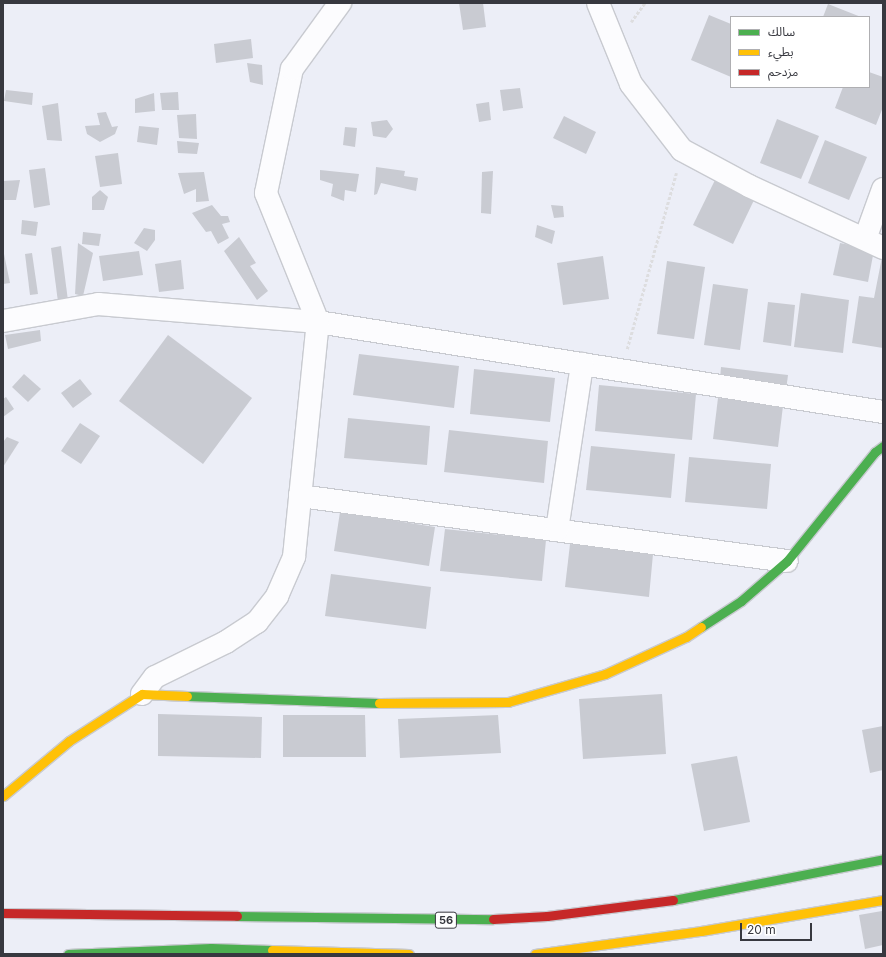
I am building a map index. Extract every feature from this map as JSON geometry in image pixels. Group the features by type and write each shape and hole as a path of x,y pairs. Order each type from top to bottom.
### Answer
{"main road":[{"path":"3,796 69,741 142,694 393,704 508,702 605,674 686,636 741,601 787,561 875,452 883,446"},
{"name":"56","path":"3,913 473,920 540,916 655,904 883,859"},
{"path":"535,954 562,952 701,932 883,900"},
{"path":"68,954 211,948 409,954"}],"street":[{"path":"142,694 155,677 226,642 257,622 277,596 294,557 318,322 266,193 292,69 340,3"},
{"path":"598,3 631,84 682,150 749,186 874,244 883,189"},
{"path":"3,321 98,304 318,322 883,412"},
{"path":"557,530 582,364"},
{"path":"300,496 787,561"}],"path":[{"path":"621,370 682,150"}],"building":[{"path":"459,3 483,3 486,27 463,30"},
{"path":"828,4 858,16 823,16"},
{"path":"709,15 730,24 730,77 691,60"},
{"path":"251,39 253,58 216,63 214,44"},
{"path":"247,63 262,65 263,85 250,82"},
{"path":"870,72 883,77 883,107 876,125 835,108 843,88 870,88"},
{"path":"520,88 523,108 503,111 500,90"},
{"path":"6,90 33,93 32,105 4,101"},
{"path":"178,92 179,110 162,110 160,93"},
{"path":"154,93 155,111 135,113 135,99"},
{"path":"489,102 491,120 479,122 476,104"},
{"path":"58,103 62,141 47,140 42,106"},
{"path":"106,112 112,127 118,126 115,134 100,142 87,134 85,126 100,125 97,113"},
{"path":"196,114 197,139 179,138 177,115"},
{"path":"564,116 596,132 586,154 553,138"},
{"path":"777,119 819,136 801,179 760,163"},
{"path":"387,120 393,129 386,138 373,136 371,122"},
{"path":"139,126 159,128 157,145 137,142"},
{"path":"345,127 357,128 355,147 343,145"},
{"path":"825,140 867,157 849,200 808,183"},
{"path":"177,141 199,143 197,154 178,153"},
{"path":"118,153 122,184 100,187 95,156"},
{"path":"376,167 405,171 404,176 418,178 416,191 381,183 377,194 374,195"},
{"path":"45,168 50,205 34,208 29,170"},
{"path":"320,170 359,174 356,192 345,190 344,201 331,196 333,184 320,180"},
{"path":"493,171 491,214 481,213 482,172"},
{"path":"204,172 209,201 196,202 196,189 184,194 178,173"},
{"path":"20,180 16,200 3,200 3,181"},
{"path":"715,180 755,198 733,244 693,225"},
{"path":"100,190 108,197 104,210 92,210 92,197"},
{"path":"212,205 221,216 228,216 230,222 222,224 229,238 218,244 211,231 206,232 192,213"},
{"path":"551,205 563,206 564,217 554,218"},
{"path":"22,220 38,222 36,236 21,234"},
{"path":"537,225 555,231 552,244 535,237"},
{"path":"144,228 155,230 155,240 147,251 134,243"},
{"path":"83,232 101,234 99,246 82,244"},
{"path":"239,237 256,263 250,266 268,291 257,300 224,251"},
{"path":"78,243 93,253 83,296 75,294"},
{"path":"840,243 874,250 868,282 833,275"},
{"path":"61,246 68,301 58,302 51,248"},
{"path":"3,249 10,283 3,284"},
{"path":"139,251 143,275 103,281 99,256"},
{"path":"32,253 38,294 30,295 25,254"},
{"path":"603,256 609,299 563,305 557,263"},
{"path":"882,257 883,348 852,343 859,296 874,298"},
{"path":"181,260 184,289 159,292 155,264"},
{"path":"667,261 705,267 694,339 657,334"},
{"path":"713,284 748,289 740,350 704,345"},
{"path":"801,293 849,300 843,353 794,347"},
{"path":"768,302 795,305 791,346 763,342"},
{"path":"40,330 41,341 8,349 5,335"},
{"path":"168,335 252,398 203,464 119,401"},
{"path":"359,354 459,366 454,408 353,395"},
{"path":"721,367 788,375 785,398 719,390"},
{"path":"474,369 555,378 550,422 470,414"},
{"path":"24,374 41,389 28,402 12,387"},
{"path":"80,379 92,394 73,408 61,393"},
{"path":"599,385 696,394 692,440 595,431"},
{"path":"6,397 14,409 3,417 3,399"},
{"path":"718,398 783,406 778,447 713,439"},
{"path":"348,418 430,426 427,465 344,458"},
{"path":"80,423 100,436 81,464 61,451"},
{"path":"449,430 548,441 544,483 444,472"},
{"path":"7,437 19,442 3,467 3,442"},
{"path":"591,446 675,454 671,498 586,490"},
{"path":"689,457 771,464 767,509 685,502"},
{"path":"340,512 435,527 429,566 334,551"},
{"path":"445,529 546,540 542,581 440,571"},
{"path":"570,544 653,554 649,597 565,587"},
{"path":"331,574 431,587 426,629 325,616"},
{"path":"662,694 666,754 583,759 579,699"},
{"path":"158,714 262,717 261,758 158,756"},
{"path":"283,715 365,715 366,757 283,757"},
{"path":"498,715 501,753 400,758 398,719"},
{"path":"883,726 883,770 870,773 862,730"},
{"path":"737,756 750,822 704,831 691,764"},
{"path":"882,911 883,945 865,949 859,915"}],"traffic: fast":[{"path":"701,627 741,601 787,561 875,452 883,446"},
{"path":"187,696 379,703"},
{"path":"673,900 883,859"},
{"path":"237,916 493,919"},
{"path":"68,954 211,948 272,950"}],"traffic: slow":[{"path":"379,703 508,702 605,674 686,637 701,627"},
{"path":"3,796 69,741 142,694 187,696"},
{"path":"535,954 701,931 883,900"},
{"path":"272,950 409,954"}],"traffic: jam":[{"path":"493,919 547,916 673,900"},
{"path":"3,913 237,916"}]}
